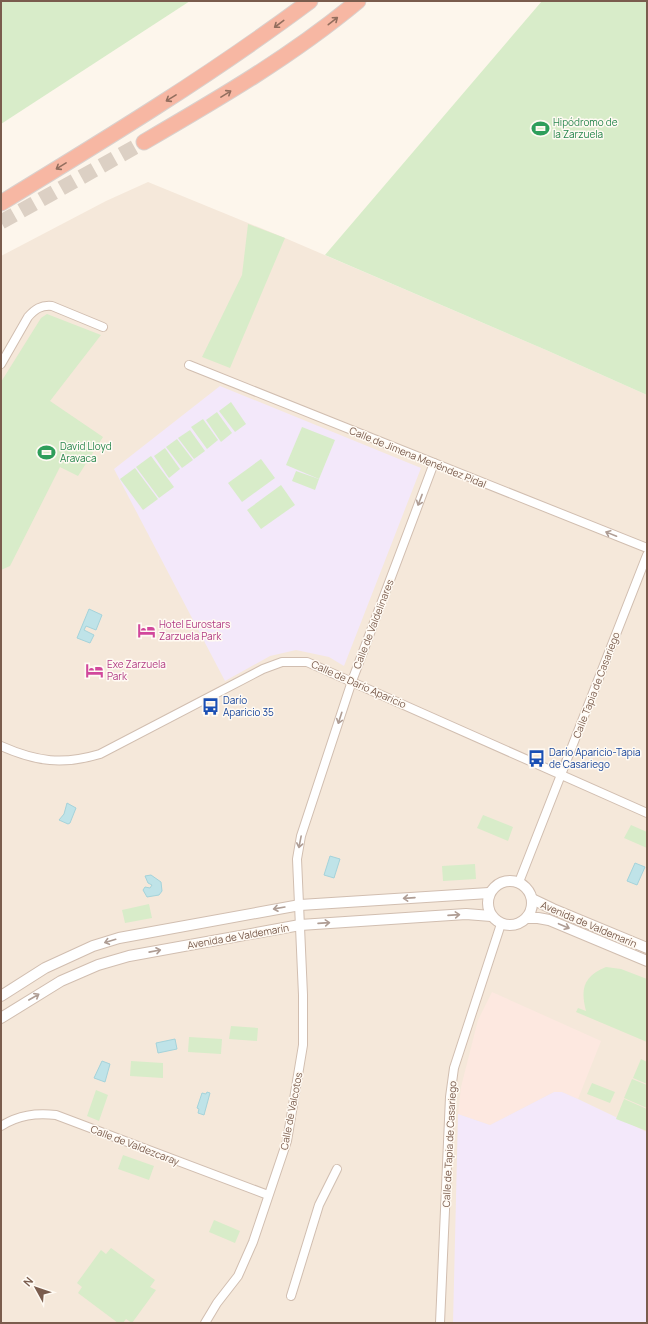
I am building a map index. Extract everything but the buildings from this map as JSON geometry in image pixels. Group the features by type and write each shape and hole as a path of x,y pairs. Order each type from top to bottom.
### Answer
{"highway":[{"path":"1,203 178,93 260,38 310,1"},
{"path":"144,142 268,67 332,22 358,1"}],"street":[{"path":"1,364 32,312 45,305 52,306 102,327"},
{"name":"Calle de Jimena Menéndez Pidal","path":"189,365 647,548"},
{"name":"Calle de Valdelinares","path":"300,905 297,859 301,836 352,681 434,463"},
{"name":"Calle Tapia de Casariego","path":"519,882 647,555"},
{"name":"Calle de Darío Aparicio","path":"1,746 35,759 50,762 80,760 100,754 263,669 282,662 307,662 647,813"},
{"path":"505,881 519,882 525,886 532,899 532,909 527,918 519,924 513,926 501,924 491,916 487,906 490,893 495,886 505,881"},
{"name":"Avenida de Valdemarín","path":"1,996 45,968 93,946 119,938 300,905 490,893"},
{"name":"Avenida de Valdemarín","path":"532,899 647,948"},
{"name":"Calle de Valcotos","path":"205,1323 217,1303 238,1276 253,1242 287,1141 303,1045 300,905"},
{"name":"Avenida de Valdemarín","path":"1,1018 61,981 98,965 129,956 300,925 466,914 491,916"},
{"name":"Avenida de Valdemarín","path":"527,918 549,920 647,961"},
{"name":"Calle de Tapia de Casariego","path":"440,1323 450,1097 454,1068 501,924"},
{"name":"Calle de Valdezcaray","path":"1,1126 23,1116 38,1113 56,1116 268,1195"},
{"path":"291,1296 319,1205 337,1169"}],"shaded area":[{"path":"148,182 285,238 647,395 647,1323 1,1323 1,256 106,201"},
{"path":"220,386 421,468 344,666 329,657 296,650 270,656 225,681 114,469"},
{"path":"492,992 601,1041 578,1099 562,1092 554,1092 490,1125 458,1114 461,1087 478,1020"},
{"path":"554,1092 562,1092 647,1132 647,1323 453,1323 458,1114 490,1125"}],"green space":[{"path":"1,1 190,1 1,124"},
{"name":"Hipódromo de la Zarzuela","path":"542,1 647,1 647,395 325,255"},
{"path":"248,224 285,238 230,368 202,357 242,275"},
{"name":"David Lloyd Aravaca","path":"47,314 101,335 50,401 103,437 78,476 60,467 10,566 1,570 1,382 41,318"},
{"path":"231,402 246,424 235,432 219,411"},
{"path":"217,412 232,433 221,442 206,420"},
{"path":"203,419 218,440 207,449 191,427"},
{"path":"302,427 335,440 319,479 286,465"},
{"path":"190,430 205,451 194,459 178,438"},
{"path":"177,439 193,460 182,468 166,447"},
{"path":"165,448 180,469 169,478 154,456"},
{"path":"151,456 174,487 159,498 136,467"},
{"path":"261,459 275,478 242,502 228,483"},
{"path":"135,468 158,499 143,510 120,479"},
{"path":"296,471 319,479 315,490 292,481"},
{"path":"281,485 295,505 261,529 247,510"},
{"path":"483,815 513,827 508,841 477,828"},
{"path":"631,825 647,832 647,848 624,838"},
{"path":"475,864 476,879 443,881 442,866"},
{"path":"149,904 152,918 125,923 122,910"},
{"path":"606,967 621,969 647,979 647,1042 576,1012 578,1008 586,1011 584,1003 584,989 588,979 593,974"},
{"path":"231,1026 258,1028 257,1041 229,1039"},
{"path":"189,1037 222,1039 221,1054 188,1052"},
{"path":"641,1059 647,1062 647,1084 633,1078"},
{"path":"131,1061 163,1063 163,1078 130,1076"},
{"path":"632,1079 647,1085 647,1108 624,1098"},
{"path":"592,1083 615,1092 610,1103 587,1094"},
{"path":"96,1090 108,1095 99,1121 87,1116"},
{"path":"624,1099 647,1109 647,1131 616,1119"},
{"path":"123,1155 154,1166 149,1180 118,1169"},
{"path":"214,1220 240,1231 235,1243 209,1232"},
{"path":"111,1248 155,1280 150,1287 156,1290 132,1323 126,1319 123,1323 118,1323 78,1293 82,1287 77,1283 101,1250 106,1254"}],"water":[{"path":"89,609 102,615 96,630 86,626 84,630 94,635 90,643 77,638"},
{"path":"67,803 76,808 70,823 68,824 59,820 64,814"},
{"path":"330,856 340,859 334,878 324,875"},
{"path":"635,863 645,867 637,885 627,881"},
{"path":"151,875 161,882 162,891 159,895 147,897 143,890 145,887 150,888 152,885 148,883 145,876"},
{"path":"175,1039 177,1049 158,1053 156,1043"},
{"path":"102,1061 110,1064 105,1082 94,1078"},
{"path":"207,1092 210,1093 204,1115 198,1113 199,1109 197,1108 202,1093 206,1094"}],"tunnel":[{"path":"1,222 144,142"}],"place":[{"name":"Hipódromo de la Zarzuela","path":"540,128"},
{"name":"David Lloyd Aravaca","path":"47,452"},
{"name":"Hotel Eurostars Zarzuela Park","path":"146,630"},
{"name":"Exe Zarzuela Park","path":"94,670"},
{"name":"Darío Aparicio 35","path":"210,706"},
{"name":"Darío Aparicio-Tapia de Casariego","path":"536,758"}]}
